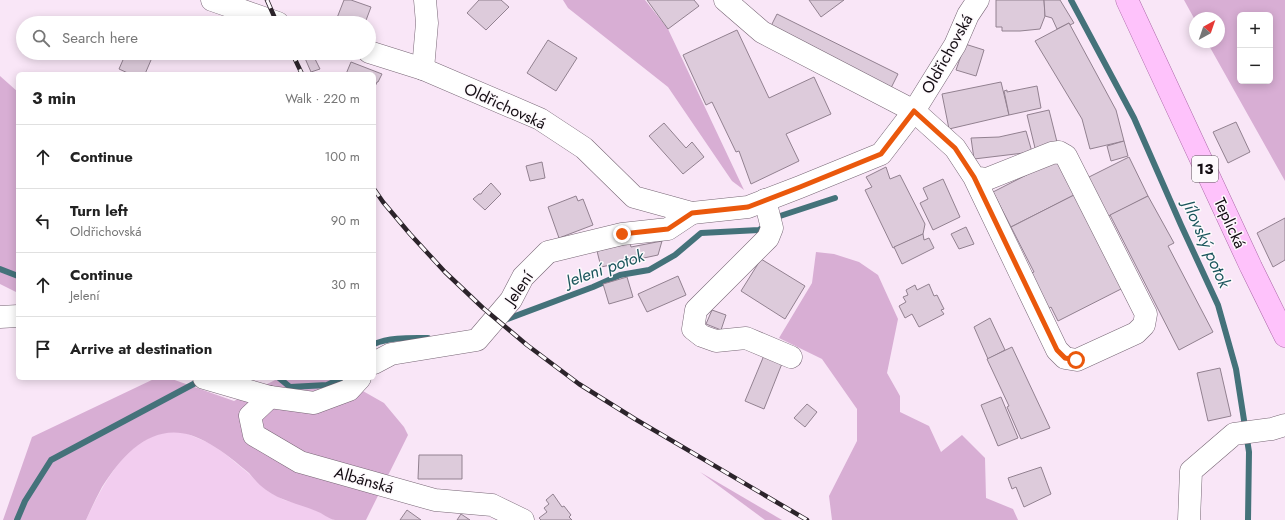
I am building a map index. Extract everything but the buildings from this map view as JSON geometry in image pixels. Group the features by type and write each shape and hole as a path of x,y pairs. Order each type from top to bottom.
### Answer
{"main road":[{"name":"Teplická","path":"1127,0 1251,267 1285,336"}],"street":[{"path":"212,0 258,16"},
{"path":"423,69 427,23 425,0"},
{"path":"725,0 762,32 914,111 955,148 974,177 1057,350 1065,358 1076,360 1136,333 1144,325 1146,314 1066,156 1059,152 1052,153 987,179 974,177"},
{"name":"Oldřichovská","path":"376,54 423,69 540,119 584,148 634,197 692,213 748,207 769,215 881,154 914,111 955,45 968,15 978,0"},
{"name":"Jelení","path":"376,362 391,354 477,340 511,300 524,276 548,252 622,234 668,229 692,213"},
{"path":"769,215 768,238 696,310 693,329 702,336 716,341 746,338 791,357"},
{"path":"0,317 16,316"},
{"path":"218,380 233,382 270,398 314,403 349,390 358,380"},
{"name":"Albánská","path":"270,398 250,416 254,435 300,462 435,500 492,505 523,520"},
{"path":"1189,520 1191,471 1234,434 1261,431 1285,425"}],"shaded area":[{"path":"563,0 645,0 668,29 744,190 732,181 668,87 568,8"},
{"path":"1184,0 1285,0 1285,181 1210,48 1225,48 1225,12 1191,12"},
{"path":"0,76 16,90 16,292 0,284"},
{"path":"816,252 834,254 859,262 878,275 898,319 887,373 900,396 900,412 929,426 941,452 962,435 985,458 986,498 1013,509 1018,520 832,520 829,496 857,441 857,409 822,359 779,338 812,283"},
{"path":"152,380 175,380 234,401 275,380 344,380 384,403 404,427 408,435 366,520 335,520 318,512 284,500 264,488 249,473 215,447 193,436 176,432 161,434 147,439 123,459 102,487 86,520 3,520 32,437"},
{"path":"168,432 183,432 209,443 224,453 266,490 284,500 303,505 334,520 86,520 108,479 128,454 139,444 153,436"},
{"path":"700,472 782,520 765,520"}],"waterway":[{"name":"Jílovský potok","path":"1071,0 1134,118 1218,305 1236,369 1249,452 1248,520"},
{"name":"Jelení potok","path":"774,220 780,216 835,198"},
{"name":"Jelení potok","path":"502,321 593,287 620,275 649,270 675,255 701,233 759,230 765,226"},
{"name":"Jelení potok","path":"0,269 16,275"},
{"name":"Jelení potok","path":"376,343 393,339 428,338"},
{"path":"17,520 25,501 51,460 201,380"},
{"name":"Jelení potok","path":"281,380 290,387 327,385 338,380"}],"railway":[{"path":"267,0 274,16"},
{"path":"295,60 301,72"},
{"path":"376,192 410,234 445,272 483,308 527,345 579,384 635,419 807,520"}],"route":[{"path":"622,234 668,229 692,213 748,207 881,154 914,111 933,126 955,148 974,177 1057,350 1065,358 1076,360"}]}
